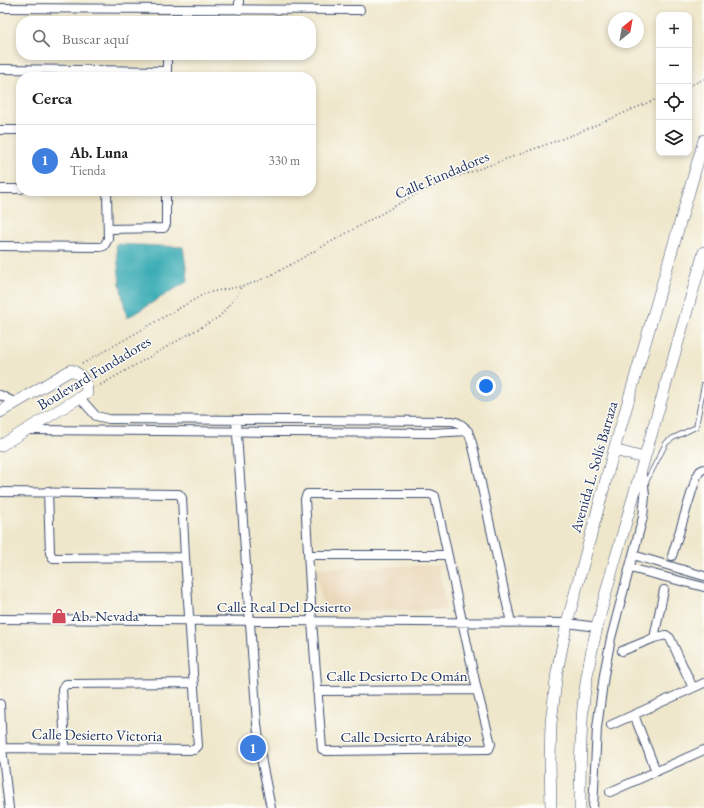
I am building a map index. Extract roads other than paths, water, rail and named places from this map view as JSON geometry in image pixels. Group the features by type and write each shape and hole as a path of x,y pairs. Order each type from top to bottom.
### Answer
{"main road":[{"name":"Avenida L. Solís Barraza","path":"551,808 551,723 557,672 567,623 614,450 704,140"},
{"path":"580,808 580,753 583,707 588,670 597,627 704,252"},
{"name":"Boulevard Fundadores","path":"0,412 71,370 78,373 85,380 86,384 84,395 0,446"},
{"path":"614,450 644,458"}],"street":[{"path":"239,0 239,10"},
{"path":"0,8 360,10"},
{"path":"166,72 167,60"},
{"path":"0,69 65,72"},
{"path":"0,130 16,130"},
{"path":"0,189 16,189"},
{"path":"0,247 104,246 107,242 108,230 107,196"},
{"path":"108,230 164,228 166,224 166,196"},
{"path":"0,395 16,403"},
{"path":"84,395 93,414 101,418 452,421 462,424 468,431 474,448 511,623"},
{"path":"236,420 261,755 271,808"},
{"path":"27,430 431,433 468,431"},
{"path":"672,556 696,478 700,471 704,469"},
{"path":"593,808 599,705 611,638 643,517 645,504 644,485 641,470"},
{"path":"48,491 50,553 53,558 185,557"},
{"path":"0,492 48,491 179,494 182,498 193,683 66,684 62,689 65,748"},
{"name":"Calle Desierto Arábigo","path":"307,494 433,495 435,497 477,690 491,744 490,748 487,750 324,751 321,748 309,555 305,499 307,494"},
{"path":"309,555 447,555"},
{"path":"633,555 704,576"},
{"path":"630,568 704,587"},
{"path":"654,638 664,590"},
{"name":"Calle Real Del Desierto","path":"0,619 567,623 597,627"},
{"path":"622,651 654,638 666,635 670,638 693,688"},
{"name":"Calle Desierto Victoria","path":"1,748 194,750 198,746 193,683"},
{"path":"611,725 704,683"},
{"name":"Calle Desierto De Omán","path":"317,691 477,690"},
{"path":"0,704 1,748 8,808"},
{"path":"634,715 656,771"},
{"path":"610,792 704,750"}],"lane":[{"path":"644,485 666,443 696,427 704,384"}],"water":[{"path":"116,244 183,247 188,281 127,318 120,284"}],"place":[{"name":"Ab. Nevada","path":"59,616"},
{"name":"Ab. Luna","path":"253,748"}]}
